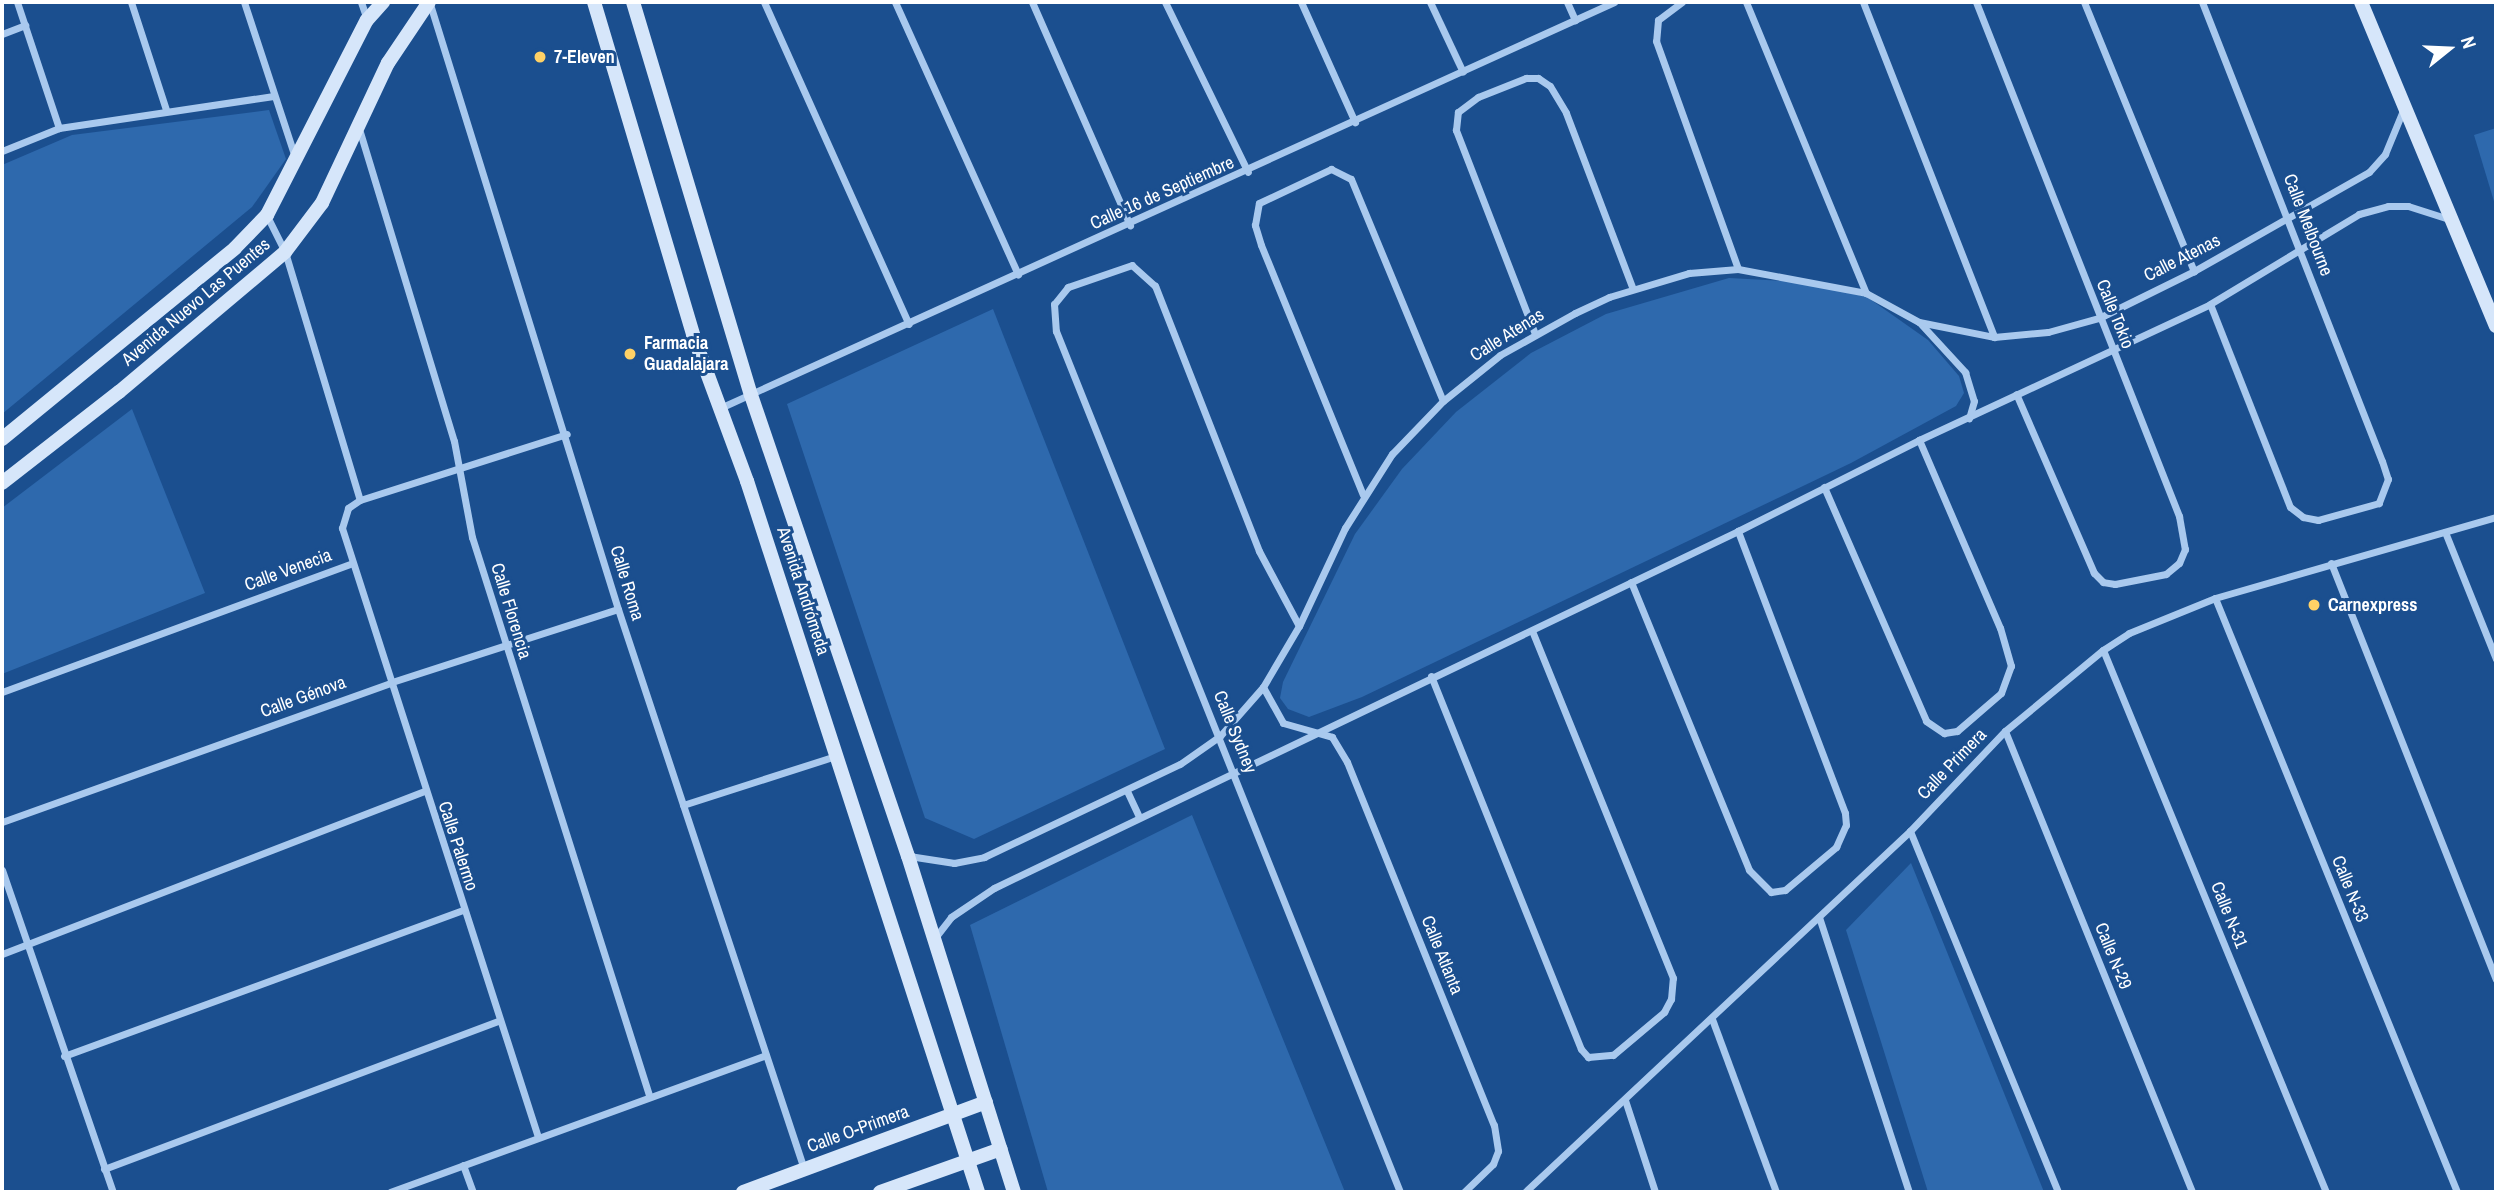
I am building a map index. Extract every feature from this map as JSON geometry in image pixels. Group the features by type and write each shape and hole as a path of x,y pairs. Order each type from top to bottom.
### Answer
{"street":[{"path":"17,2 59,128"},
{"path":"131,2 166,110"},
{"path":"244,2 297,161"},
{"path":"361,2 367,20"},
{"name":"Avenida Nuevo Las Puentes","path":"2,439 234,248 267,215 367,20 383,2"},
{"name":"Avenida Nuevo Las Puentes","path":"2,483 119,393 285,252 322,204 360,132 388,63 429,2"},
{"name":"Calle Roma","path":"429,2 567,434 618,609 804,1170"},
{"name":"Avenida Andrómeda","path":"594,2 686,310 836,755 978,1192"},
{"name":"Avenida Andrómeda","path":"633,2 751,395 908,856 1014,1192"},
{"path":"764,2 909,324"},
{"path":"895,2 1018,275"},
{"path":"1032,2 1130,225"},
{"path":"1165,2 1248,172"},
{"path":"1301,2 1355,122"},
{"path":"1430,2 1463,72"},
{"path":"1567,2 1575,20"},
{"name":"Calle 16 de Septiembre","path":"720,408 1248,172 1614,2"},
{"path":"1682,2 1667,10 1655,32 1660,58 1738,269"},
{"path":"1746,2 1866,293"},
{"path":"1863,2 1994,337"},
{"name":"Calle Tokio","path":"1976,2 2179,516 2185,549 2179,563 2165,574 2115,584 2103,582 2085,559 2017,394"},
{"path":"2084,2 2194,271"},
{"name":"Calle Melbourne","path":"2202,2 2382,461 2386,492 2371,507 2318,520 2303,517 2290,507 2210,304"},
{"path":"2361,2 2455,221 2496,326"},
{"path":"2,34 25,24"},
{"path":"1535,334 1460,145 1456,119 1465,103 1526,78 1538,78 1550,86 1566,113 1633,289"},
{"path":"2,151 59,128 274,96"},
{"name":"Calle Atenas","path":"908,856 954,863 984,857 1180,764 1220,736 1263,687 1299,626 1363,495 1392,454 1443,401 1500,355 1535,334 1633,289 1689,273 1738,269 1866,293 1919,322 1994,337 2048,332 2099,318 2194,271 2369,172 2385,154 2405,104"},
{"name":"Calle Florencia","path":"360,132 460,468 462,499 649,1095"},
{"path":"1363,495 1261,244 1254,214 1268,195 1331,169 1351,179 1443,401"},
{"path":"933,940 951,918 994,888 1738,531 1919,440 2210,304 2302,252 2359,214 2388,206 2408,206 2455,221"},
{"path":"267,215 285,252 360,500 567,434"},
{"name":"Calle Sydney","path":"1299,626 1259,551 1154,286 1132,265 1068,287 1054,304 1056,331 1235,772 1400,1192"},
{"name":"Calle Atenas","path":"1919,322 1965,372 1974,401 1969,418"},
{"path":"1824,487 1926,721 1944,733 1957,731 2001,692 2011,666 2000,628 1919,440"},
{"name":"Calle Venecia","path":"2,692 352,563 342,528 348,509 360,500"},
{"name":"Calle Primera","path":"1525,1192 1910,831 2005,732 2103,650 2129,633 2215,598 2496,517"},
{"path":"1631,582 1749,870 1771,891 1798,883 1836,847 1846,825 1845,813 1738,531"},
{"path":"2445,532 2496,659"},
{"name":"Calle Palermo","path":"352,563 392,682 462,910 538,1137"},
{"path":"2331,563 2496,979"},
{"name":"Calle N-33","path":"2215,598 2457,1192"},
{"name":"Calle Génova","path":"2,822 392,682 618,609"},
{"path":"1431,676 1581,1049 1601,1059 1613,1055 1664,1012 1671,999 1673,978 1532,630"},
{"name":"Calle N-31","path":"2103,650 2326,1192"},
{"path":"1263,687 1283,723 1320,731"},
{"name":"Calle Atlanta","path":"1320,731 1332,737 1352,774 1498,1137 1493,1164 1464,1192"},
{"name":"Calle N-29","path":"2005,732 2192,1192"},
{"path":"683,805 836,755"},
{"path":"2,954 424,790"},
{"path":"1127,790 1139,817"},
{"path":"1910,831 2058,1192"},
{"path":"2,870 113,1192"},
{"path":"64,1056 462,910"},
{"path":"1819,917 1909,1192"},
{"path":"1712,1019 1776,1192"},
{"path":"104,1169 500,1020"},
{"path":"390,1192 649,1095 765,1055"},
{"path":"1625,1100 1655,1192"},
{"name":"Calle O-Primera","path":"743,1192 986,1102"},
{"path":"880,1192 1001,1149"},
{"path":"463,1165 473,1192"}],"shaded area":[{"path":"269,110 286,159 252,207 2,414 2,165 72,135"},
{"path":"2496,128 2496,208 2474,135"},
{"path":"1729,278 1802,282 1867,297 1928,340 1959,376 1964,393 1956,406 1851,463 1362,697 1309,717 1288,709 1280,698 1283,682 1355,534 1402,469 1456,412 1531,353 1606,314"},
{"path":"993,309 1165,749 974,839 925,818 787,404"},
{"path":"132,409 205,593 2,674 2,508"},
{"path":"1192,815 1345,1192 1048,1192 970,925"},
{"path":"1911,863 2044,1192 1928,1192 1846,930"}],"place":[{"name":"7-Eleven","path":"540,57"},
{"name":"Farmacia Guadalajara","path":"630,354"},
{"name":"Carnexpress","path":"2314,605"}]}
